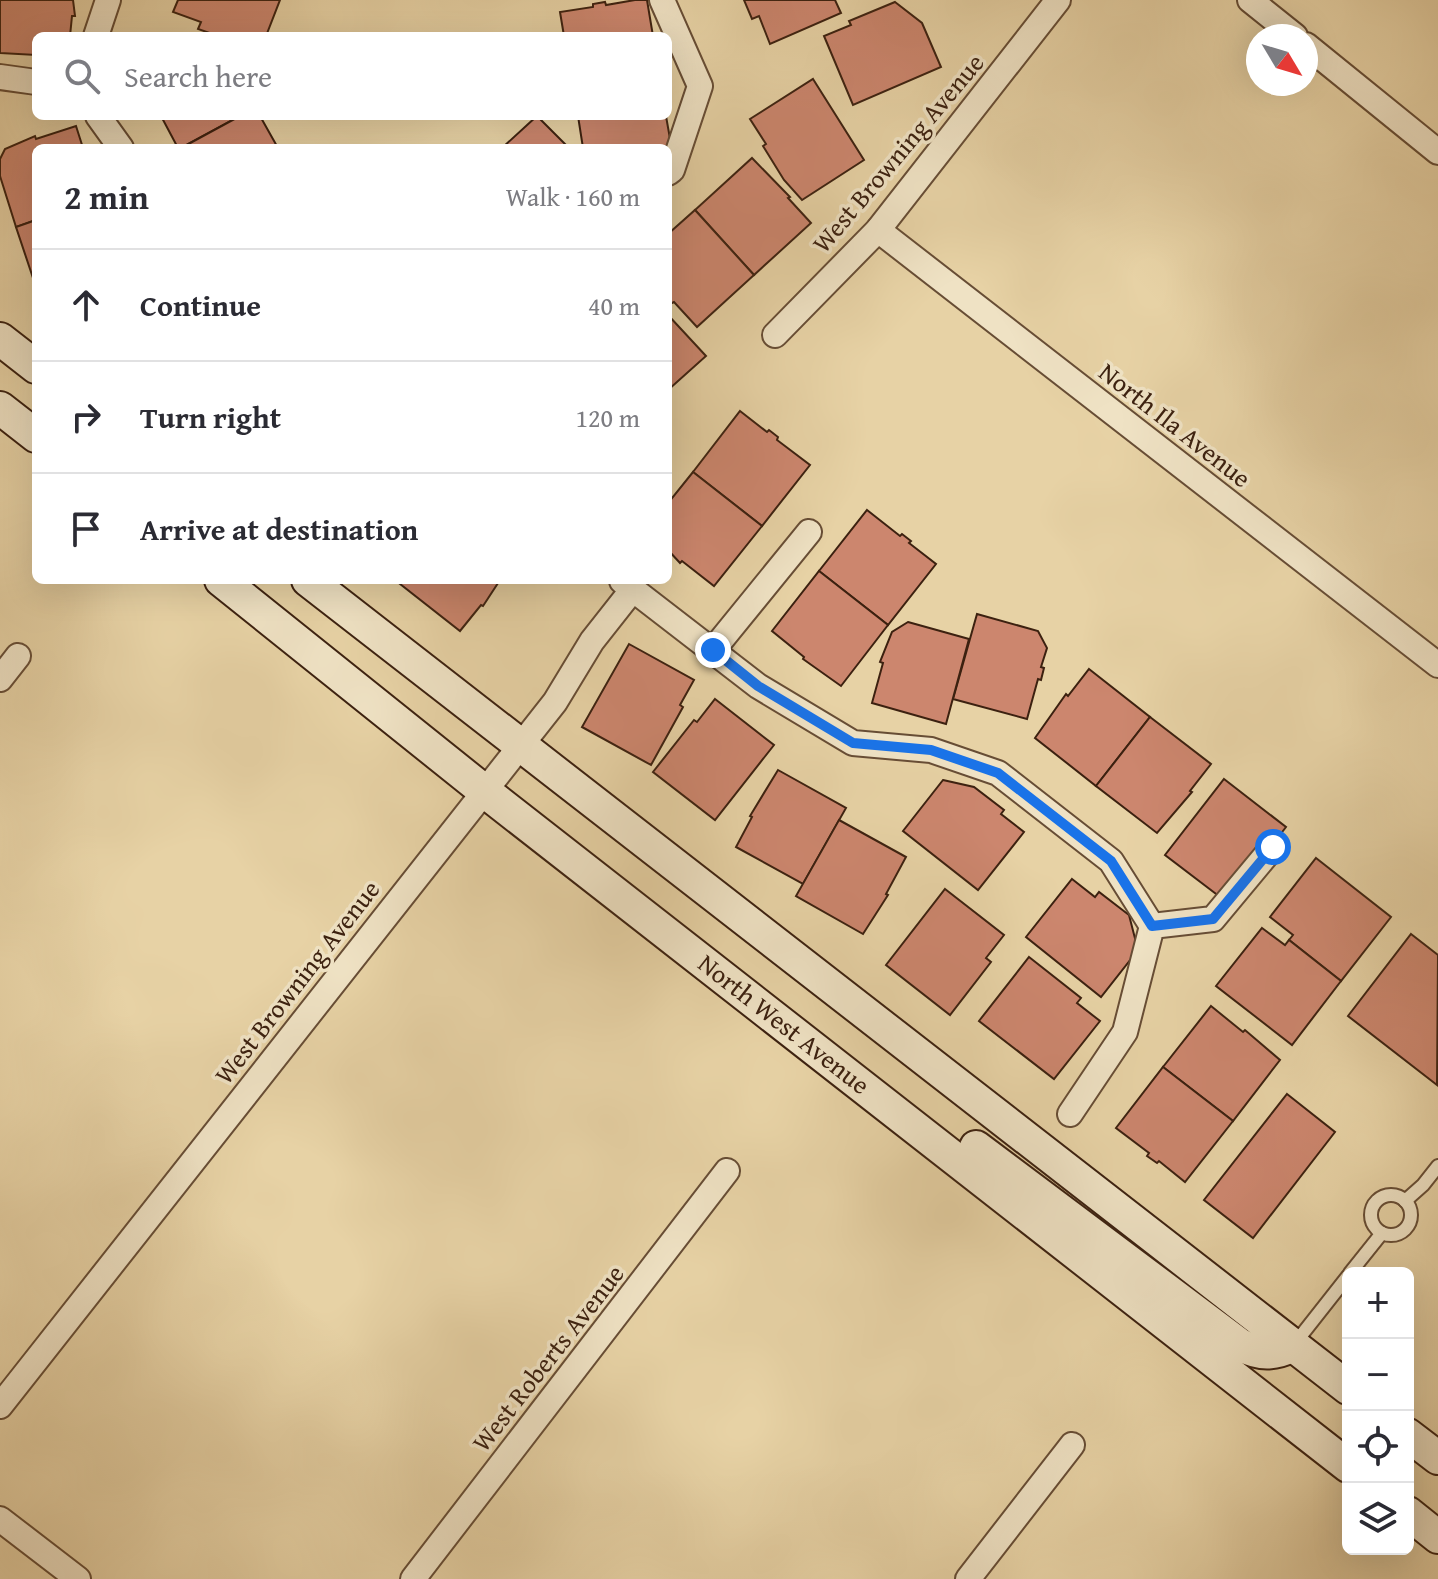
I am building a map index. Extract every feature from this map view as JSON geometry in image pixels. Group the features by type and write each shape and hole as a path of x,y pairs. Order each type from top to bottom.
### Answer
{"main road":[{"path":"0,339 32,364"},
{"path":"0,408 32,433"},
{"name":"North West Avenue","path":"226,584 483,790 1342,1461"},
{"path":"313,584 1342,1383"},
{"path":"845,1072 957,1132 1240,1345 1256,1353 1276,1353 1294,1345"},
{"path":"1414,1518 1438,1537"}],"street":[{"path":"97,32 108,0"},
{"path":"662,0 700,86 672,170"},
{"name":"West Browning Avenue","path":"775,335 878,230 1058,0"},
{"path":"1250,0 1280,24"},
{"path":"1318,55 1438,152"},
{"path":"0,77 32,81"},
{"path":"101,120 118,144"},
{"name":"North Ila Avenue","path":"878,230 1438,665"},
{"path":"713,650 809,532"},
{"path":"626,584 758,686 853,743 931,750 998,773 1111,861 1152,926 1125,1032 1070,1114"},
{"name":"West Browning Avenue","path":"0,1406 555,702 626,584"},
{"path":"0,679 18,656"},
{"path":"1152,926 1213,919 1273,847"},
{"name":"West Roberts Avenue","path":"413,1579 727,1171"},
{"path":"968,1579 1072,1445"},
{"path":"0,1519 78,1579"}],"lane":[{"path":"1405,1201 1438,1166"},
{"path":"1394,1195 1405,1201 1411,1212 1409,1225 1400,1234 1382,1233 1372,1223 1375,1203 1394,1195"},
{"path":"1355,1267 1382,1233"},
{"path":"1294,1345 1342,1284"}],"building":[{"path":"0,0 73,0 75,16 72,16 70,32 32,32 32,55 0,53"},
{"path":"178,0 280,0 268,32 207,32 198,29 201,22 173,12"},
{"path":"647,0 652,32 563,32 560,12 605,2 606,5"},
{"path":"744,0 835,0 841,13 770,44 759,16 752,19"},
{"path":"895,2 922,23 941,67 853,105 824,36 851,25 849,21"},
{"path":"813,79 864,160 802,200 784,180 750,119"},
{"path":"163,120 233,120 188,144 176,144"},
{"path":"233,120 262,120 276,144 188,144"},
{"path":"533,120 541,120 565,144 506,144"},
{"path":"579,120 667,120 671,144 582,144"},
{"path":"76,126 82,144 32,144 32,221 16,227 0,176 0,159 5,149 35,136 36,139"},
{"path":"752,158 811,223 754,275 695,210"},
{"path":"695,210 754,275 697,327 672,303 672,230"},
{"path":"32,221 32,275 16,227"},
{"path":"672,319 706,356 672,386"},
{"path":"740,411 767,432 769,430 778,437 777,440 810,465 762,526 693,472"},
{"path":"693,472 762,526 714,586 672,554 672,498"},
{"path":"867,510 911,541 909,543 936,564 888,625 819,571"},
{"path":"819,571 888,625 841,686 803,659 772,631"},
{"path":"400,584 497,584 483,606 460,631"},
{"path":"977,614 1038,631 1047,648 1041,680 1038,679 1027,719 953,699"},
{"path":"908,622 969,639 946,724 872,703 883,663 880,662 892,632"},
{"path":"629,644 694,680 651,765 582,727"},
{"path":"1089,669 1150,717 1096,786 1035,738 1066,694 1068,696"},
{"path":"715,699 774,745 715,820 653,772 694,720 697,722"},
{"path":"1150,717 1211,764 1157,833 1096,786"},
{"path":"778,770 846,808 803,884 736,847 750,816"},
{"path":"1224,779 1286,827 1245,880 1224,900 1165,855"},
{"path":"943,780 974,787 1004,810 1001,814 1024,832 978,890 903,831"},
{"path":"839,820 906,857 888,895 863,934 796,896"},
{"path":"1316,858 1391,917 1341,981 1289,940 1293,935 1270,917"},
{"path":"1072,879 1095,897 1099,892 1129,915 1138,950 1101,997 1026,937"},
{"path":"945,889 1004,935 986,958 991,962 950,1015 886,965"},
{"path":"1262,928 1285,945 1289,940 1341,981 1292,1045 1216,986"},
{"path":"1411,934 1438,955 1437,1085 1348,1016"},
{"path":"1029,957 1081,998 1077,1003 1100,1021 1054,1079 979,1021"},
{"path":"1211,1006 1280,1060 1233,1121 1163,1067"},
{"path":"1163,1067 1233,1121 1185,1182 1159,1161 1157,1163 1147,1156 1149,1153 1116,1128"},
{"path":"1287,1094 1335,1132 1253,1238 1204,1200"}],"route":[{"path":"713,650 758,686 853,743 931,750 998,773 1111,861 1152,926 1213,919 1273,847"}]}
